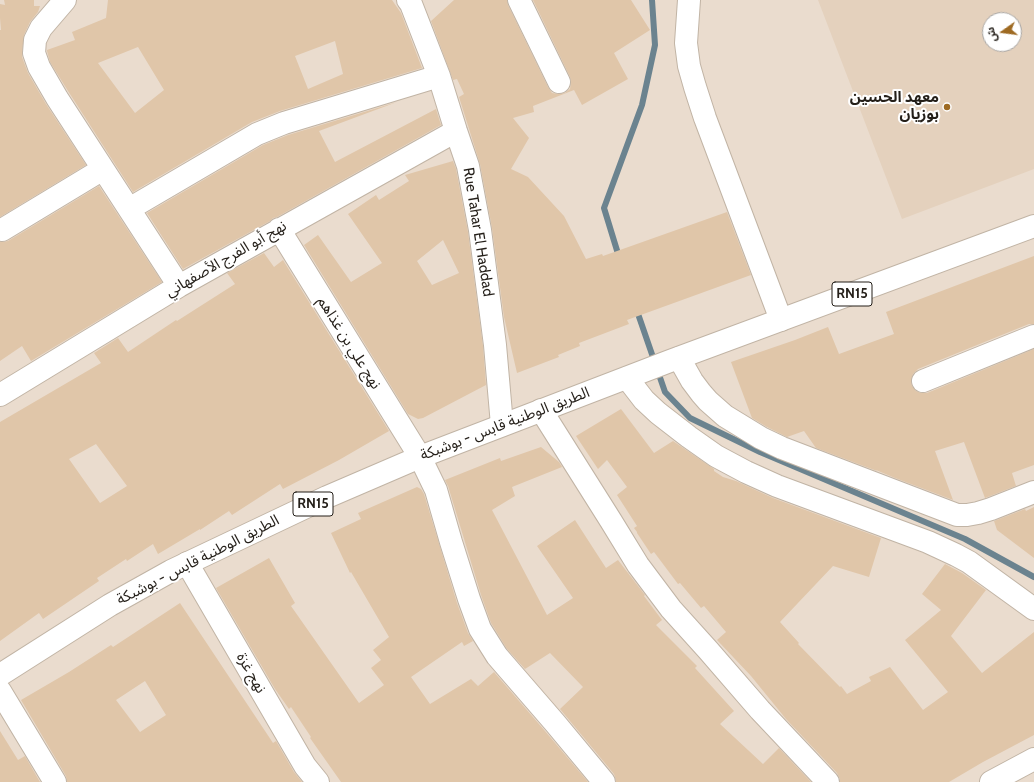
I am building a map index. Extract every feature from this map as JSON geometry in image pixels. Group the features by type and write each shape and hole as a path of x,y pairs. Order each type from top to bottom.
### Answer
{"street":[{"path":"65,0 41,28 35,40 34,54 39,67 57,98 179,286"},
{"name":"Rue Tahar El Haddad","path":"408,0 439,76 468,166 480,230 495,344 502,425"},
{"path":"519,0 559,82"},
{"path":"689,0 686,43 689,66 693,80 705,118 781,320"},
{"path":"129,209 257,134 284,123 439,76"},
{"name":"نهج أبو الفرج الأصفهاني","path":"0,394 179,286 456,131"},
{"path":"2,230 103,169"},
{"name":"الطريق الوطنية قابس - بوشبكة","path":"0,675 110,605 171,571 327,497 420,457 541,410 1034,226"},
{"name":"نهج علي بن غذاهم","path":"279,229 420,457 436,490 469,600 480,629 497,656 604,782"},
{"path":"923,381 1034,336"},
{"path":"675,360 704,397 725,416 761,438 782,448 949,513 957,515 978,513 1034,492"},
{"path":"635,374 644,400 658,413 716,456 777,486 928,542 956,555 969,562 1034,609"},
{"path":"541,410 638,565 671,610 760,710 828,782"},
{"name":"نهج غزة","path":"187,563 305,766 318,782"},
{"path":"0,691 55,782"},
{"path":"991,782 1034,759"}],"shaded area":[{"name":"معهد الحسين بوزيان","path":"818,0 1034,0 1034,169 902,219"}],"building":[{"path":"4,0 34,0 34,6 40,6 24,35 22,57 28,73 46,104 86,165 0,217 0,4 5,5"},
{"path":"108,0 392,0 401,13 422,68 280,111 252,122 133,192 50,62 47,51 75,40 72,32 106,18","holes":["335,41 343,74 308,89 295,56","138,47 164,90 135,113 98,63"]},
{"path":"454,0 507,0 508,5 548,87 552,93 559,94 565,93 570,89 570,77 533,0 631,0 650,30 614,53 628,79 582,105 574,90 533,106 534,112 513,118 529,138 511,169 528,177 564,216 586,259 602,254 603,256 727,212 751,275 627,320 629,324 579,343 580,346 558,355 559,357 517,373 504,317 492,228 480,164 459,97 464,94 457,79 453,80 431,21"},
{"path":"397,102 319,131 335,162 436,109 441,125 183,269 147,213 263,145 288,135"},
{"path":"453,161 456,169 468,232 483,346 486,385 423,418 418,419 408,414 304,245 318,235 351,282 382,263 348,214 376,195 379,200 409,181 405,175","holes":["443,240 459,273 432,285 417,261"]},
{"path":"99,186 162,282 31,361 22,346 0,361 0,242 8,241"},
{"path":"264,253 274,267 283,260 389,431 339,460 283,489 280,484 232,515 229,511 200,530 158,554 153,544 97,578 99,581 43,619 39,613 0,641 0,422 101,363 94,353 118,338 128,352 176,320 177,321 235,284 227,273","holes":["96,444 127,486 100,503 69,459"]},
{"path":"1034,256 1034,324 1029,324 918,369 913,374 911,380 912,386 916,391 927,393 1034,349 1034,465 1012,473 1016,486 985,498 964,442 935,451 953,500 816,448 804,431 787,437 752,418 731,362 828,327 839,354 894,334 886,312"},
{"path":"621,409 654,453 673,441 714,469 714,471 723,477 736,481 773,498 881,538 869,577 833,566 780,622 799,643 798,644 840,687 841,686 847,694 871,681 869,677 890,667 923,710 948,692 905,640 941,610 922,594 945,564 962,573 986,590 951,636 982,673 1034,632 1034,735 949,782 840,782 837,773 786,719 751,676 717,640 726,632 704,606 701,608 680,583 678,584 654,552 651,554 634,528 637,526 617,495 627,487 607,460 598,469 576,436"},
{"path":"541,447 559,462 562,467 512,487 515,496 492,510 547,615 573,598 537,546 575,520 606,568 618,560 662,620 656,625 697,666 695,668 734,711 720,724 763,764 779,748 811,782 616,782 614,774 560,709 583,687 550,653 525,669 507,649 491,623 445,480 500,458 501,461"},
{"path":"417,487 421,489 424,494 457,603 468,633 473,641 464,646 462,642 411,677 430,704 471,679 478,686 494,672 588,782 341,782 310,738 311,737 291,707 289,709 275,689 216,588 269,558 295,603 291,606 359,703 384,685 371,668 381,660 373,650 389,637 351,572 350,573 331,533 361,519 358,513"},
{"path":"1034,507 1034,558 997,530 994,521"},
{"path":"180,603 273,743 276,741 294,772 302,782 67,782 66,776 21,700 111,645 113,647","holes":["145,681 166,715 140,732 116,700"]},
{"path":"0,731 18,760 25,756 40,782 0,782"}],"waterway":[{"path":"619,257 604,208 642,105 655,45 652,0"},
{"path":"636,308 665,392 690,418 760,452 965,539 1034,577"}],"place":[{"name":"معهد الحسين بوزيان","path":"947,107"}]}
